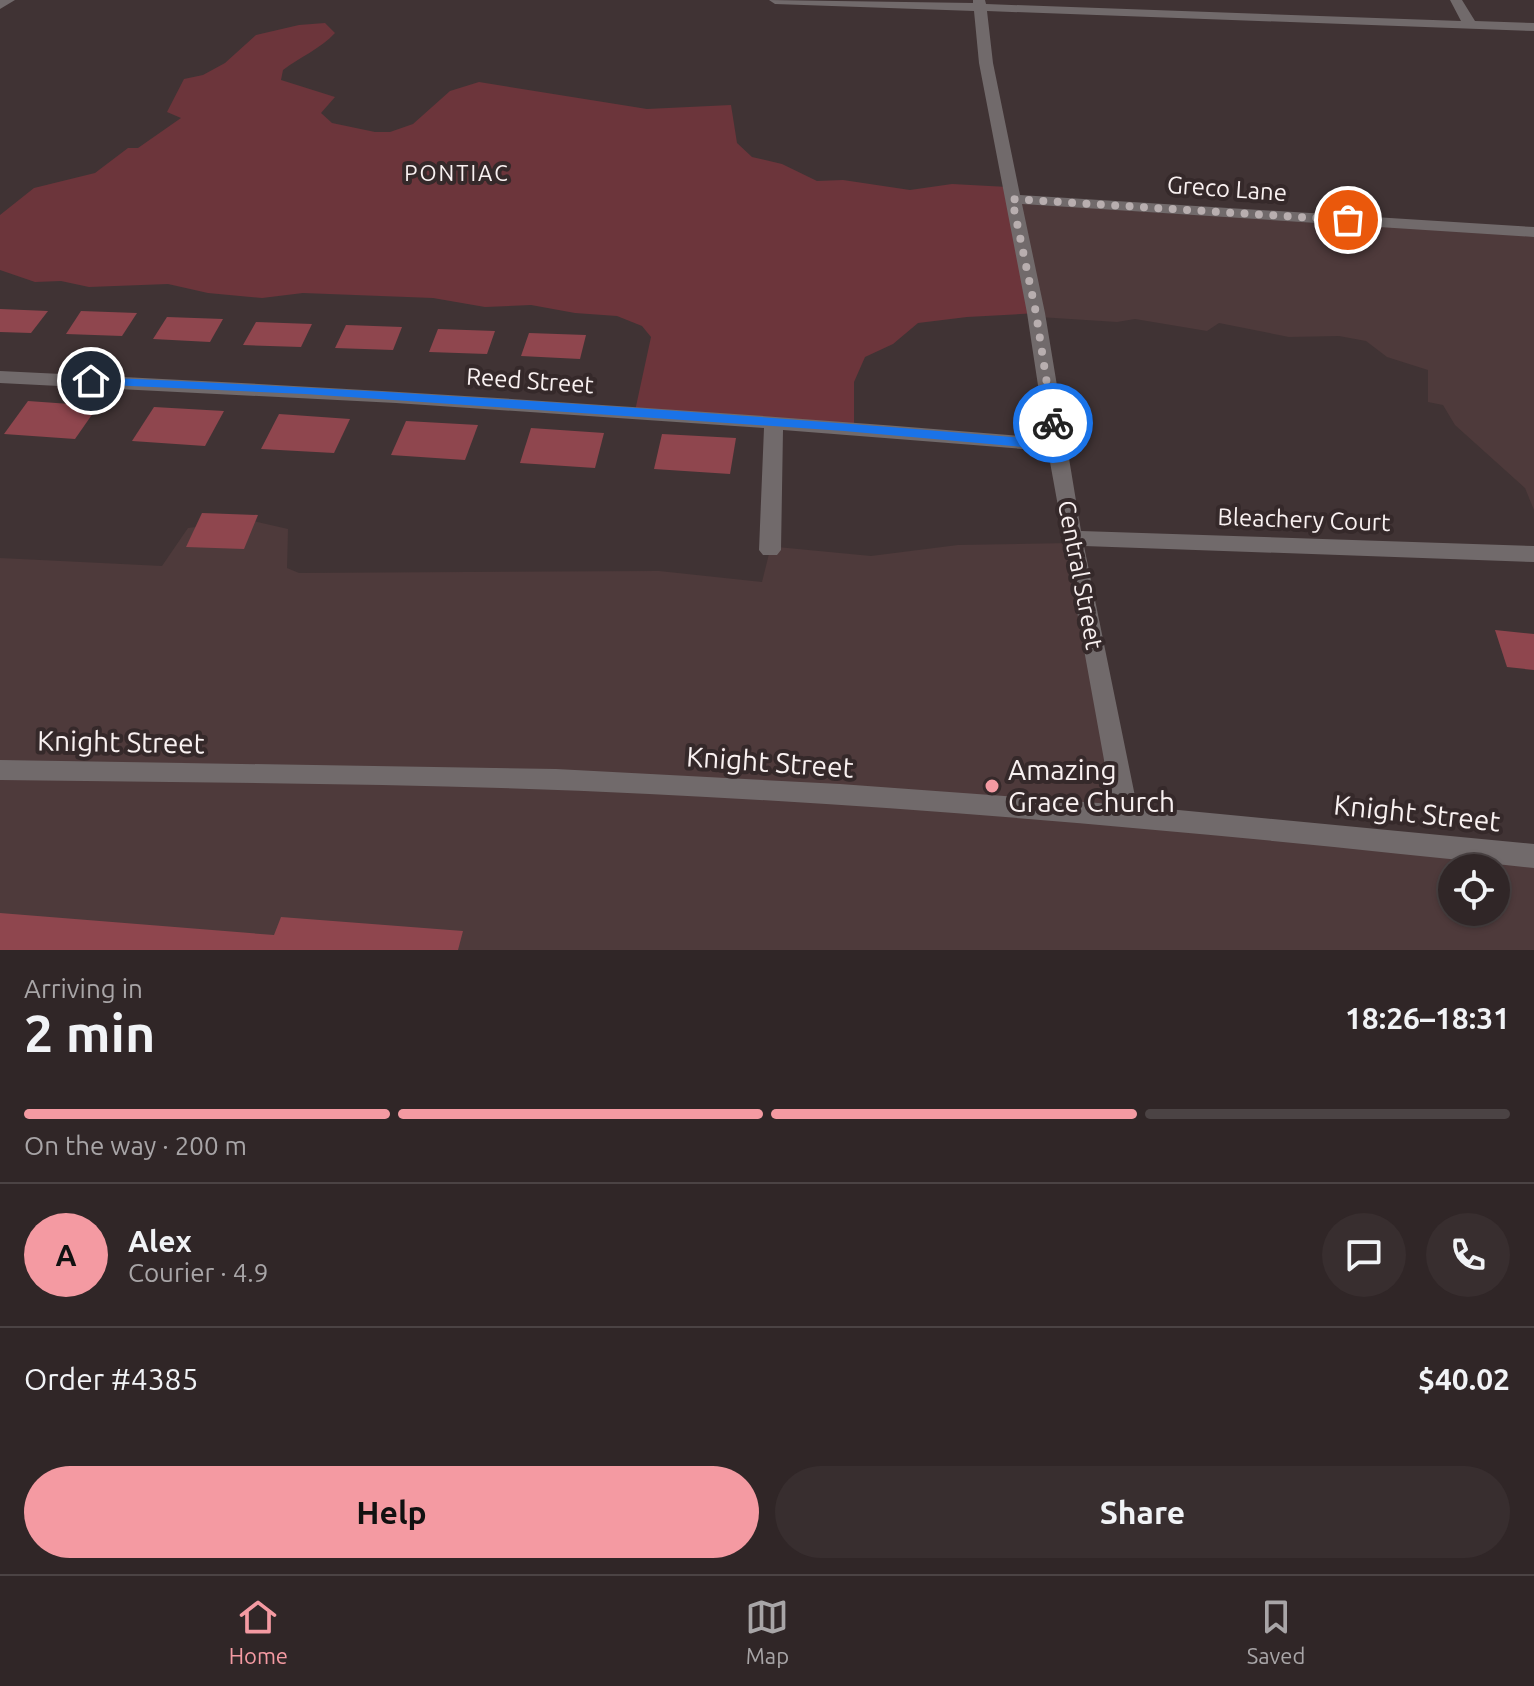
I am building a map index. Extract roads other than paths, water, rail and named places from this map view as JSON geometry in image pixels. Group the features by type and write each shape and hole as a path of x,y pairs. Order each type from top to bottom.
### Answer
{"street":[{"path":"0,5 9,0"},
{"path":"775,0 980,4 1534,27"},
{"path":"1456,0 1470,24"},
{"name":"Central Street","path":"980,4 986,63 1036,313 1072,538 1127,818"},
{"name":"Greco Lane","path":"1012,199 1534,232"},
{"name":"Reed Street","path":"0,377 305,390 1056,445"},
{"path":"770,550 774,423"},
{"name":"Bleachery Court","path":"1072,538 1534,554"},
{"name":"Knight Street","path":"0,770 409,775 725,787 1276,827 1534,856"}],"place":[{"name":"Amazing Grace Church","path":"992,786"}],"district":[{"name":"PONTIAC","path":"457,173"}]}
